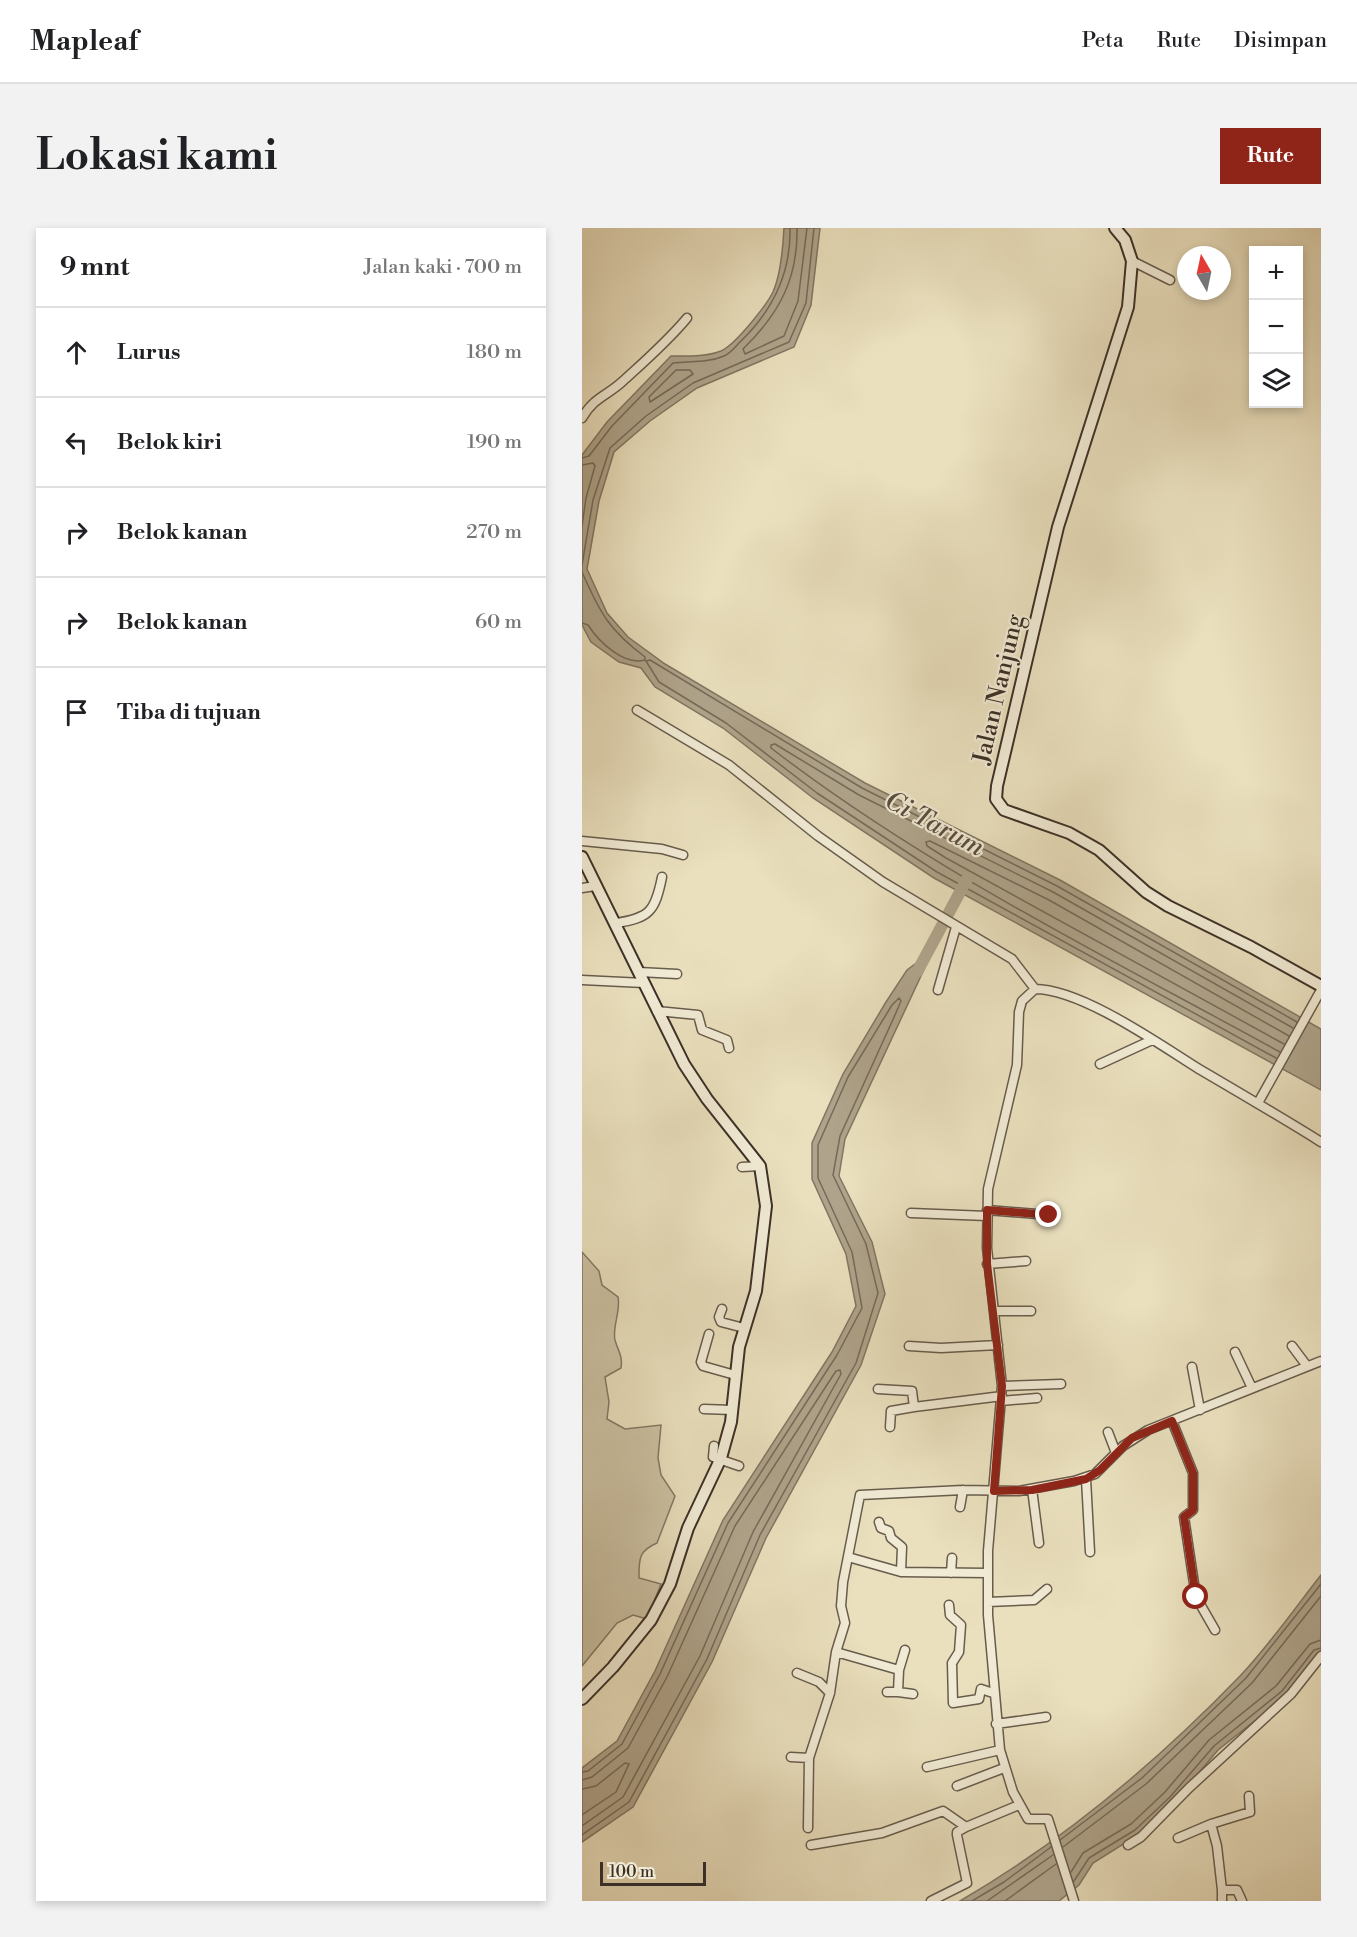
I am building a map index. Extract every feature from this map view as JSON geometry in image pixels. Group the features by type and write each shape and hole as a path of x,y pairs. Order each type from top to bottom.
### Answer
{"main road":[{"name":"Jalan Nanjung","path":"1115,228 1125,240 1132,261 1128,307 1058,527 996,799 1004,810 1070,833 1110,858 1127,876 1168,906 1251,947 1321,986"},
{"path":"582,857 684,1064 760,1166 766,1206 756,1292 744,1328 735,1375 732,1410 688,1528 670,1584 651,1620 613,1667 582,1699"}],"street":[{"path":"1132,261 1170,280"},
{"path":"582,418 597,398 622,382 673,335 687,318"},
{"path":"637,710 729,765 818,836 883,882 1012,959 1035,989 1081,1002 1152,1040 1321,1142"},
{"path":"582,841 662,849 682,855"},
{"path":"616,924 641,919 647,914 657,897 662,877"},
{"path":"582,888 595,886"},
{"path":"938,990 956,927"},
{"path":"582,980 677,974"},
{"path":"1035,989 1022,1001 1019,1012 1017,1065 991,1174 987,1213 987,1264 1002,1386 987,1573 988,1602 993,1693 1004,1768 1019,1805 1030,1821 1048,1819 1073,1898"},
{"path":"1258,1103 1321,990"},
{"path":"657,1011 696,1014 702,1030 727,1040 729,1048"},
{"path":"1100,1064 1152,1040"},
{"path":"742,1167 760,1166"},
{"path":"911,1213 1049,1215"},
{"path":"987,1264 1026,1261"},
{"path":"722,1310 719,1317 721,1322 744,1328"},
{"path":"994,1311 1031,1311"},
{"path":"709,1334 700,1362 703,1366 735,1375"},
{"path":"909,1346 941,1348 998,1345"},
{"path":"1292,1346 1307,1366"},
{"path":"1235,1352 1252,1388"},
{"path":"808,1828 809,1758 830,1693 836,1652 845,1623 841,1606 860,1496 963,1490 1032,1490 1086,1479 1100,1470 1132,1438 1321,1361"},
{"path":"1192,1367 1200,1410"},
{"path":"1002,1386 1061,1384"},
{"path":"878,1389 912,1391 914,1407"},
{"path":"890,1427 891,1411 1002,1399 1037,1398"},
{"path":"704,1409 732,1410"},
{"path":"1172,1421 1193,1473 1193,1510 1184,1517 1196,1597 1215,1630"},
{"path":"1108,1431 1116,1453"},
{"path":"717,1450 739,1466"},
{"path":"1086,1479 1090,1552"},
{"path":"960,1507 963,1490"},
{"path":"1032,1490 1039,1543"},
{"path":"879,1522 881,1528 889,1531 891,1538 902,1547 901,1572"},
{"path":"848,1557 901,1572 987,1573"},
{"path":"951,1574 952,1558"},
{"path":"988,1602 1034,1600 1047,1589"},
{"path":"949,1605 950,1615 961,1625 959,1652 952,1663 953,1703 979,1699 981,1689 993,1693"},
{"path":"897,1692 899,1670 905,1650"},
{"path":"836,1652 899,1670"},
{"path":"1128,1845 1141,1837 1197,1780 1291,1695 1321,1656"},
{"path":"797,1673 819,1682 830,1693"},
{"path":"887,1692 913,1694"},
{"path":"996,1724 1046,1717"},
{"path":"927,1767 1000,1750"},
{"path":"791,1757 809,1758"},
{"path":"957,1786 1004,1768"},
{"path":"1178,1838 1211,1824 1250,1812 1250,1796"},
{"path":"931,1901 967,1883 957,1835 966,1827 1019,1805"},
{"path":"811,1845 882,1833 944,1810 966,1827"},
{"path":"1211,1824 1217,1846 1222,1901"},
{"path":"1222,1890 1238,1890 1242,1901"}],"shaded area":[{"path":"582,1252 599,1271 602,1285 618,1297 614,1335 621,1357 621,1368 605,1377 609,1402 607,1419 625,1429 661,1425 658,1458 661,1475 675,1496 657,1543 646,1549 640,1561 639,1578 661,1584 647,1619 633,1615 617,1623 582,1666"}],"water":[{"name":"Ci Tarum","path":"784,228 820,228 811,305 794,347 697,388 650,421 614,452 599,501 587,569 607,613 628,637 665,664 865,783 1060,880 1321,1029 1321,1090 934,878 813,798 723,728 655,687 641,668 619,662 591,642 582,625 582,455 607,422 671,356 715,353 727,347 742,333 757,315 776,285"},
{"path":"923,958 927,963 845,1139 839,1176 872,1242 885,1294 861,1365 766,1538 712,1662 633,1807 582,1842 582,1768 617,1741 655,1671 723,1520 832,1352 856,1306 846,1254 812,1179 812,1143 843,1074 886,1002 907,970"},
{"path":"1321,1575 1321,1650 1307,1670 1286,1696 1218,1750 1175,1801 1138,1835 1093,1863 1079,1885 1059,1901 960,1901 998,1878 1072,1826 1177,1738 1252,1663"}],"waterway":[{"path":"917,972 967,879"}],"route":[{"path":"1049,1215 987,1210 987,1264 1002,1386 994,1491 1032,1490 1086,1479 1100,1470 1132,1438 1172,1421 1193,1473 1193,1510 1184,1517 1196,1597"}]}
